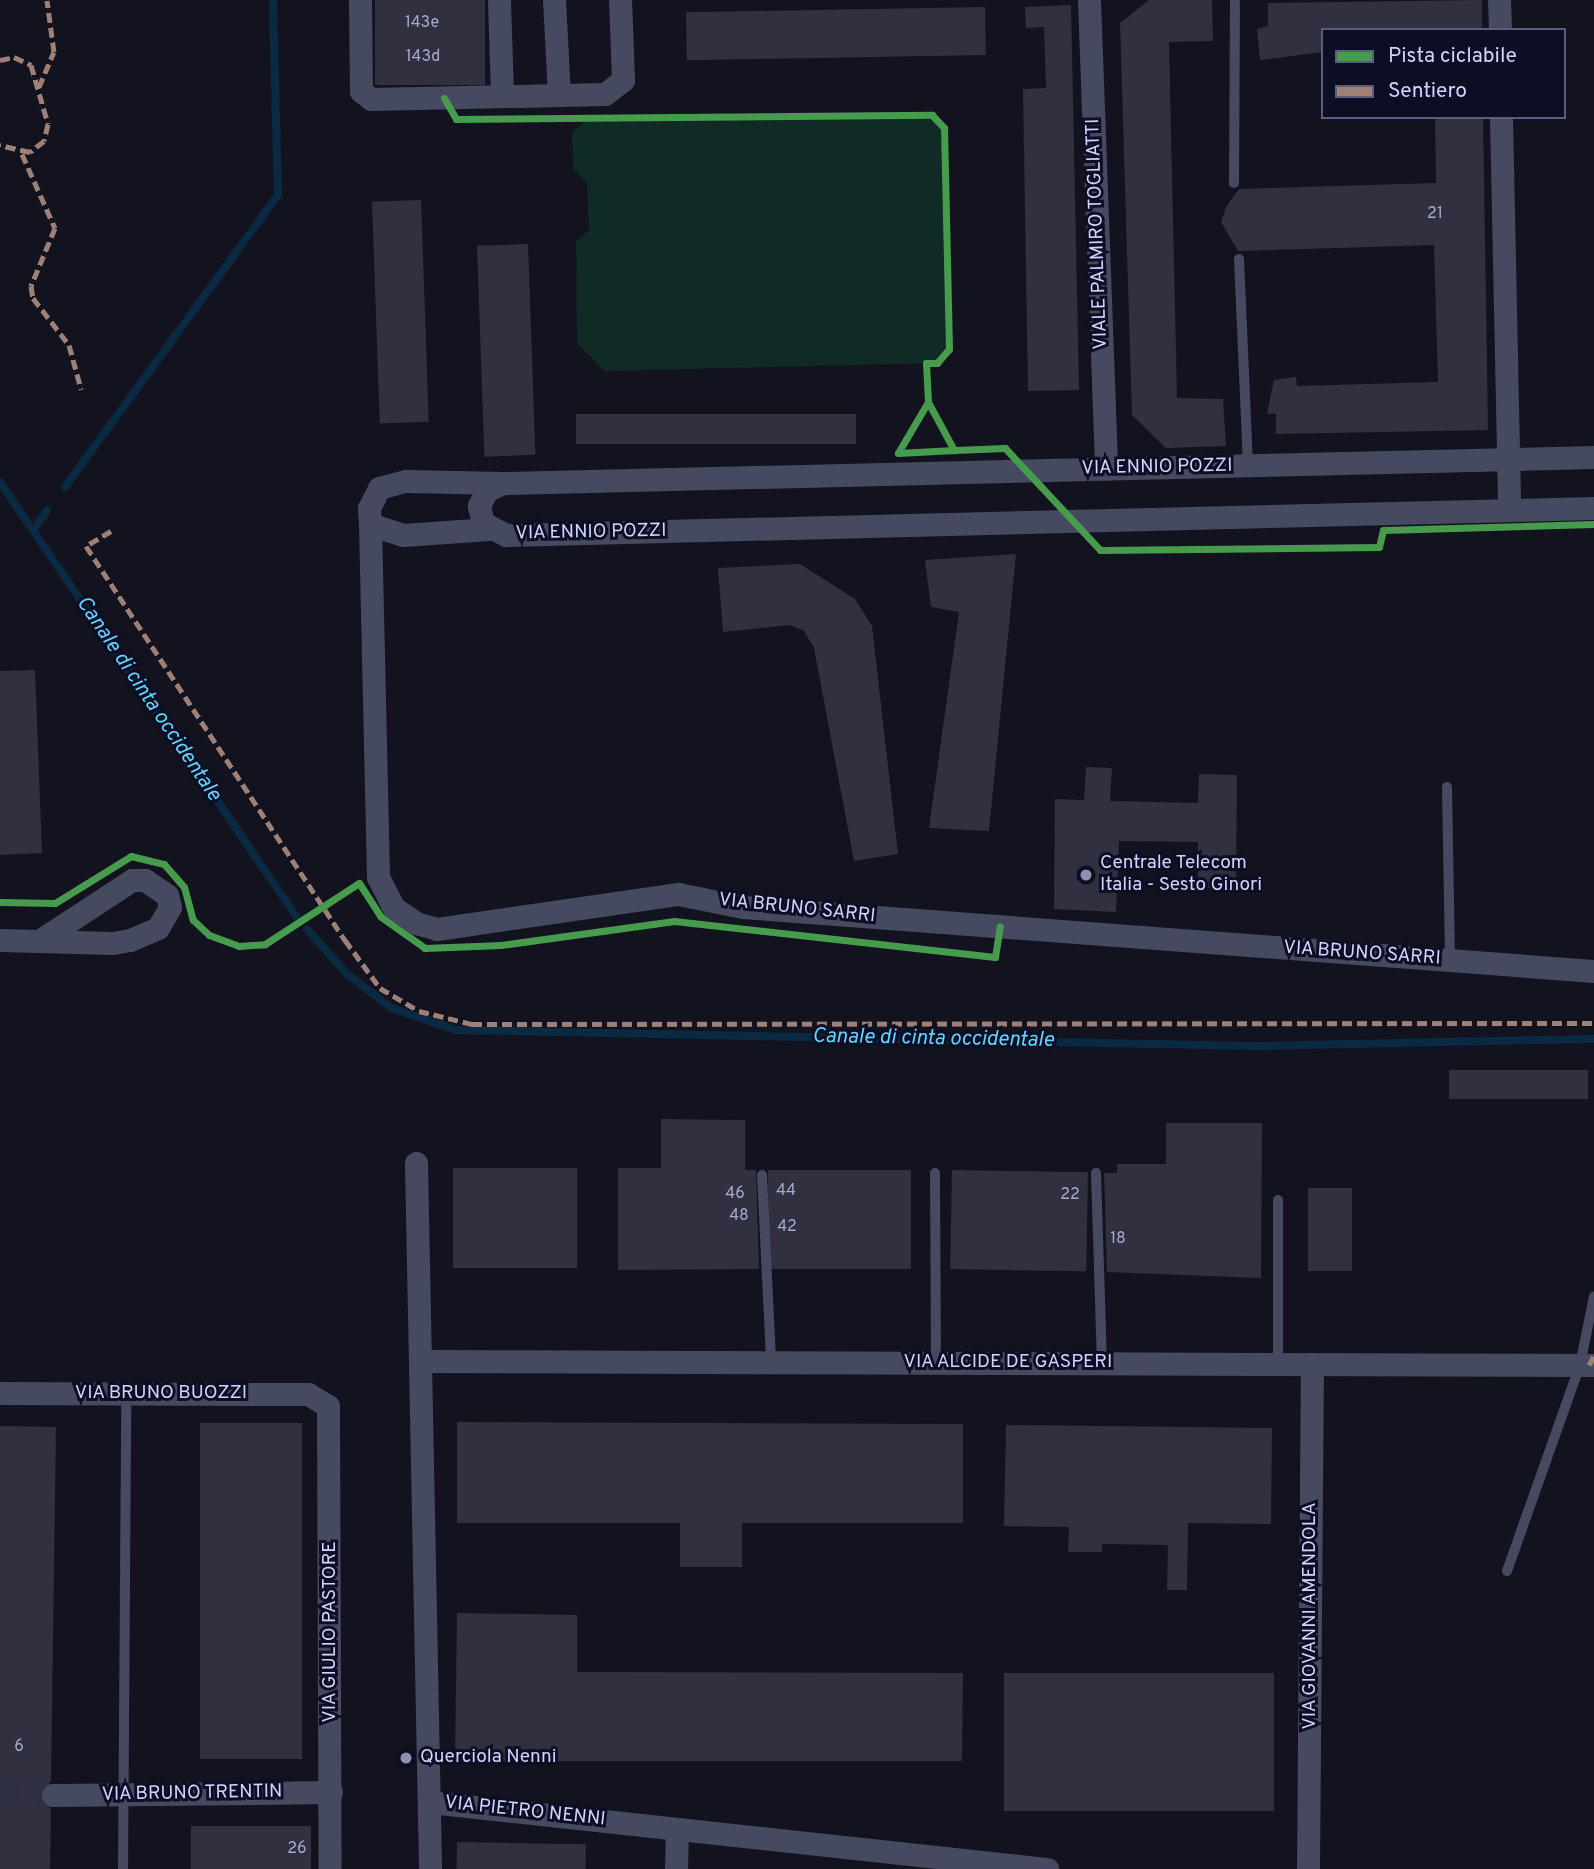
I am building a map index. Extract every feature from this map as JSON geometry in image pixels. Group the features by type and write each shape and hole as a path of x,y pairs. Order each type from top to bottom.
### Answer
{"street":[{"path":"360,0 365,97 605,93 621,85 620,0"},
{"path":"499,0 502,96"},
{"path":"554,0 559,95"},
{"name":"VIALE PALMIRO TOGLIATTI","path":"1089,0 1106,469"},
{"path":"1499,0 1500,28"},
{"path":"1501,119 1509,508"},
{"name":"VIA ENNIO POZZI","path":"1594,457 503,483 487,490 479,506 489,529 506,535 1509,508 1594,508"},
{"name":"VIA BRUNO SARRI","path":"503,483 406,481 379,488 370,524 378,877 394,908 416,923 437,929 678,894 743,907 1594,971"},
{"path":"370,524 404,535 489,529"},
{"path":"0,940 113,943 143,936 166,917 167,895 145,880 132,880 38,941"},
{"name":"VIA PIETRO NENNI","path":"416,1163 423,1361 430,1802 1047,1869"},
{"name":"VIA ALCIDE DE GASPERI","path":"423,1361 1587,1365"},
{"name":"VIA GIOVANNI AMENDOLA","path":"1308,1869 1312,1364"},
{"name":"VIA BRUNO BUOZZI","path":"0,1394 321,1398"},
{"name":"VIA GIULIO PASTORE","path":"321,1398 332,1418 330,1869"},
{"name":"VIA BRUNO TRENTIN","path":"53,1795 331,1792"},
{"path":"430,1802 430,1869"},
{"path":"676,1869 677,1829"}],"lane":[{"path":"1234,0 1234,183"},
{"path":"1239,260 1248,466"},
{"path":"1447,787 1450,960"},
{"path":"935,1173 936,1362"},
{"path":"1096,1173 1102,1363"},
{"path":"762,1175 771,1362"},
{"path":"1278,1200 1278,1364"},
{"path":"1507,1571 1587,1365 1594,1296"},
{"path":"123,1869 126,1395"}],"green space":[{"path":"932,115 944,128 949,349 937,363 604,371 577,343 576,242 589,230 587,183 573,169 572,133 584,122"}],"building":[{"path":"375,0 485,0 485,85 375,85"},
{"path":"1149,0 1212,0 1213,41 1169,42 1177,398 1223,399 1226,446 1166,448 1132,415 1120,23"},
{"path":"1482,0 1482,28 1321,28 1321,52 1260,60 1257,29 1268,26 1268,3"},
{"path":"1071,5 1079,390 1028,391 1023,89 1046,88 1044,27 1026,28 1025,7"},
{"path":"985,7 986,55 687,60 686,12"},
{"path":"1435,119 1483,119 1488,430 1276,434 1276,414 1267,414 1274,380 1296,377 1297,386 1438,382 1434,245 1238,251 1221,222 1226,207 1239,189 1436,183"},
{"path":"421,200 429,422 380,424 372,202"},
{"path":"528,244 535,455 484,457 477,246"},
{"path":"576,414 856,414 856,444 576,444"},
{"path":"1016,554 989,831 929,828 959,612 931,607 925,560"},
{"path":"800,564 855,599 872,626 898,854 854,861 814,648 804,631 790,625 723,632 718,568"},
{"path":"35,670 42,853 0,855 0,671"},
{"path":"1086,767 1112,768 1110,801 1198,803 1199,774 1237,775 1236,888 1198,888 1198,842 1119,841 1116,912 1054,909 1055,799 1084,800"},
{"path":"1449,1070 1588,1070 1588,1099 1449,1099"},
{"path":"661,1119 745,1120 745,1170 756,1170 759,1269 618,1270 618,1168 661,1168"},
{"path":"1166,1123 1262,1123 1261,1278 1107,1272 1104,1173 1117,1173 1117,1164 1166,1164"},
{"path":"453,1168 577,1168 577,1268 453,1268"},
{"path":"768,1170 911,1170 911,1269 768,1269"},
{"path":"952,1170 1088,1172 1086,1271 950,1269"},
{"path":"1308,1188 1352,1188 1352,1271 1308,1271"},
{"path":"457,1422 963,1424 963,1523 742,1523 742,1567 680,1567 680,1523 457,1523"},
{"path":"200,1423 302,1423 302,1759 200,1759"},
{"path":"1006,1425 1272,1428 1271,1524 1188,1523 1187,1590 1167,1590 1168,1545 1102,1544 1102,1552 1068,1552 1069,1527 1004,1526"},
{"path":"0,1426 56,1427 51,1781 39,1794 51,1809 50,1869 0,1869"},
{"path":"457,1613 577,1615 577,1672 963,1673 962,1761 455,1761"},
{"path":"1004,1673 1274,1673 1274,1811 1004,1811"},
{"path":"191,1826 311,1826 311,1869 191,1869"},
{"path":"457,1842 586,1844 586,1869 457,1869"}],"waterway":[{"path":"65,487 278,195 273,0"},
{"name":"Canale di cinta occidentale","path":"0,482 296,916"},
{"path":"33,530 47,511"},
{"name":"Canale di cinta occidentale","path":"307,929 346,973 391,1008 456,1030 1255,1046 1594,1039"}],"tunnel":[{"path":"0,1794 53,1795"}],"marked path":[{"path":"39,87 54,52 47,0"},
{"path":"0,60 14,57 31,65 48,124 44,141 30,152 0,145"},
{"path":"22,154 55,228 31,286 33,298 69,345 81,389"},
{"path":"111,531 86,546 345,940 380,988 419,1011 472,1024 1594,1023"},
{"path":"1589,1365 1594,1356"}],"cycle path":[{"path":"444,98 456,119 932,115 944,128 949,349 937,363 926,363 928,402 954,450 1005,448 1100,550 1379,547 1383,530 1594,524"},
{"path":"928,402 898,453 954,450"},
{"path":"0,902 55,903 131,856 164,864 184,887 193,920 209,935 239,946 265,944 359,883 381,917 425,948 501,945 674,921 995,957 1000,926"}],"place":[{"name":"Centrale Telecom Italia - Sesto Ginori","path":"1086,875"},
{"name":"Querciola Nenni","path":"406,1758"}]}
